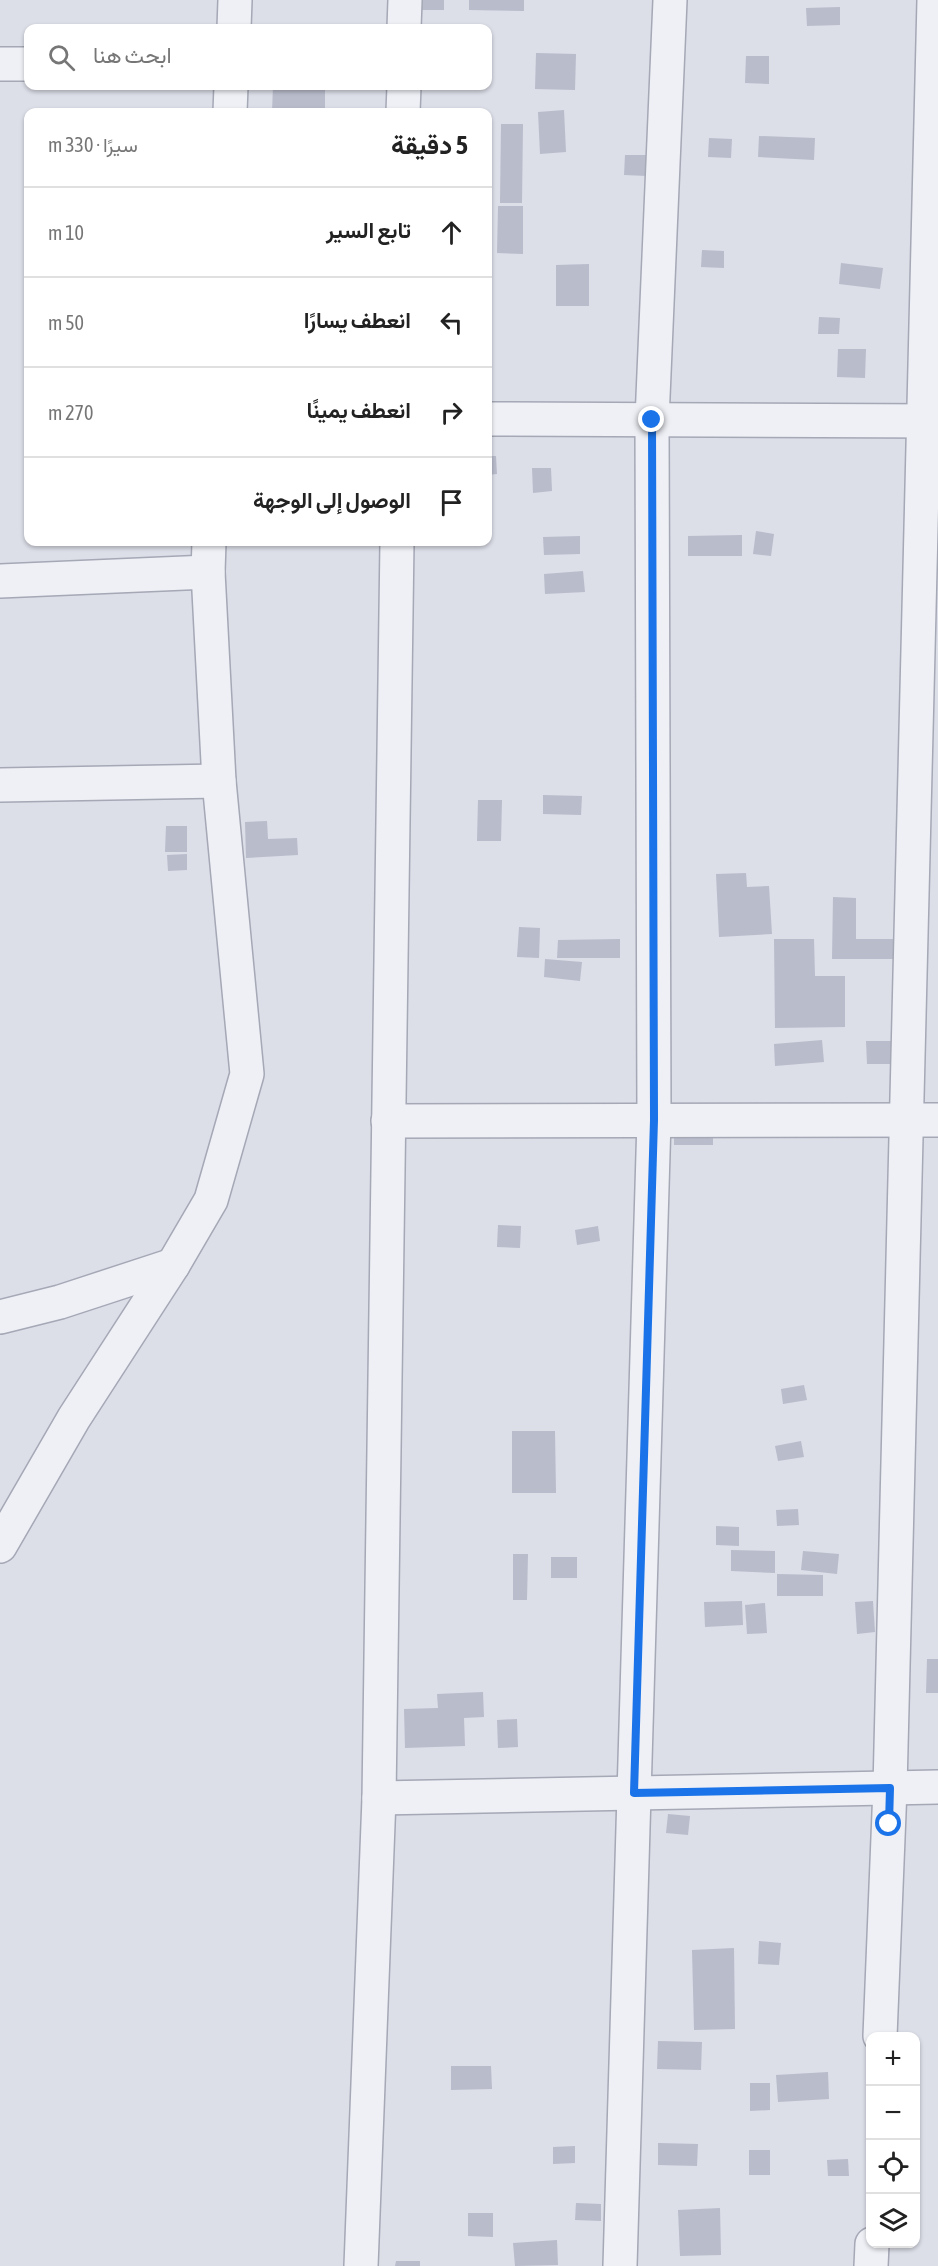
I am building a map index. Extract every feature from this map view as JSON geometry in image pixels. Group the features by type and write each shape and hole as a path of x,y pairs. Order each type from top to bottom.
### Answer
{"street":[{"path":"234,24 235,0"},
{"path":"404,24 405,0"},
{"path":"620,2266 654,1120 652,420 670,0"},
{"path":"880,2032 922,1120 934,0"},
{"path":"0,64 24,64"},
{"path":"230,108 231,90"},
{"path":"403,108 404,90"},
{"path":"492,419 931,421"},
{"path":"361,2266 379,1798 397,546"},
{"path":"0,581 208,557 219,781 247,1074 212,1200 173,1265 74,1418 0,1546"},
{"path":"0,785 219,781"},
{"path":"388,1121 922,1120"},
{"path":"0,1317 60,1302 173,1265"},
{"path":"379,1798 938,1787"},
{"path":"871,2266 872,2248"}],"building":[{"path":"421,0 444,0 444,10 421,10"},
{"path":"469,0 524,0 524,11 469,10"},
{"path":"840,7 840,25 807,26 806,8"},
{"path":"536,53 576,54 575,90 535,89"},
{"path":"746,56 769,56 769,84 745,83"},
{"path":"273,90 325,90 325,108 272,108"},
{"path":"564,110 566,152 540,154 538,112"},
{"path":"501,124 523,124 522,203 500,203"},
{"path":"759,136 815,138 814,160 758,157"},
{"path":"709,138 732,139 731,158 708,157"},
{"path":"625,155 647,155 647,176 624,175"},
{"path":"498,206 523,206 523,254 497,253"},
{"path":"702,250 724,251 724,268 701,267"},
{"path":"841,263 883,268 880,289 839,284"},
{"path":"589,264 589,306 556,306 556,265"},
{"path":"819,317 840,318 839,334 818,334"},
{"path":"838,349 866,349 865,378 837,377"},
{"path":"492,456 496,456 497,474 492,475"},
{"path":"532,468 551,468 552,491 533,493"},
{"path":"756,531 774,534 771,556 753,554"},
{"path":"742,535 742,556 688,556 688,536"},
{"path":"580,536 580,554 544,555 543,537"},
{"path":"583,571 585,592 545,594 544,574"},
{"path":"543,795 582,796 581,815 543,814"},
{"path":"478,800 502,800 501,841 477,841"},
{"path":"267,821 268,839 297,838 298,855 246,858 245,822"},
{"path":"166,826 187,826 187,852 165,852"},
{"path":"187,854 187,870 168,871 167,855"},
{"path":"746,873 747,887 769,886 772,934 719,937 716,874"},
{"path":"833,897 856,898 856,939 898,939 897,959 832,959"},
{"path":"519,927 540,928 539,958 517,957"},
{"path":"620,939 620,958 557,958 558,940"},
{"path":"774,939 814,939 815,976 845,976 845,1027 775,1028"},
{"path":"545,959 582,962 580,981 544,977"},
{"path":"822,1040 824,1062 775,1066 774,1044"},
{"path":"866,1041 893,1041 894,1064 867,1064"},
{"path":"674,1125 713,1125 713,1145 674,1145"},
{"path":"498,1225 521,1226 520,1248 497,1247"},
{"path":"598,1226 600,1241 577,1245 575,1230"},
{"path":"804,1385 807,1400 783,1404 781,1389"},
{"path":"512,1431 555,1431 556,1493 512,1493"},
{"path":"801,1441 804,1457 778,1461 775,1446"},
{"path":"798,1509 799,1525 777,1526 776,1510"},
{"path":"716,1526 739,1527 739,1546 716,1545"},
{"path":"731,1550 775,1551 775,1573 731,1571"},
{"path":"803,1551 839,1554 837,1574 801,1570"},
{"path":"513,1554 528,1554 527,1600 513,1600"},
{"path":"551,1557 577,1557 577,1578 551,1578"},
{"path":"777,1574 823,1575 823,1596 777,1596"},
{"path":"742,1601 743,1625 705,1627 704,1602"},
{"path":"873,1601 875,1632 857,1634 855,1602"},
{"path":"765,1603 767,1633 747,1634 745,1605"},
{"path":"927,1659 938,1659 938,1693 926,1693"},
{"path":"483,1692 484,1717 464,1718 465,1746 405,1748 404,1709 438,1708 437,1694"},
{"path":"517,1719 518,1747 498,1748 497,1720"},
{"path":"668,1814 690,1816 688,1835 666,1833"},
{"path":"759,1941 781,1943 779,1965 758,1964"},
{"path":"734,1948 735,2029 694,2030 692,1950"},
{"path":"658,2041 702,2042 701,2070 657,2069"},
{"path":"451,2066 491,2066 492,2089 451,2090"},
{"path":"828,2072 829,2099 778,2102 776,2075"},
{"path":"750,2083 770,2083 770,2110 750,2111"},
{"path":"658,2143 698,2144 697,2166 658,2165"},
{"path":"575,2146 575,2163 553,2164 553,2147"},
{"path":"749,2150 770,2150 770,2175 749,2175"},
{"path":"848,2159 849,2176 828,2176 827,2160"},
{"path":"576,2203 601,2204 601,2221 575,2220"},
{"path":"720,2208 721,2255 680,2256 678,2210"},
{"path":"468,2213 493,2213 493,2237 468,2236"},
{"path":"557,2240 558,2265 515,2266 513,2243"},
{"path":"396,2261 420,2261 420,2266 395,2266"}],"route":[{"path":"652,420 654,1120 634,1793 890,1788 889,1824"}]}
